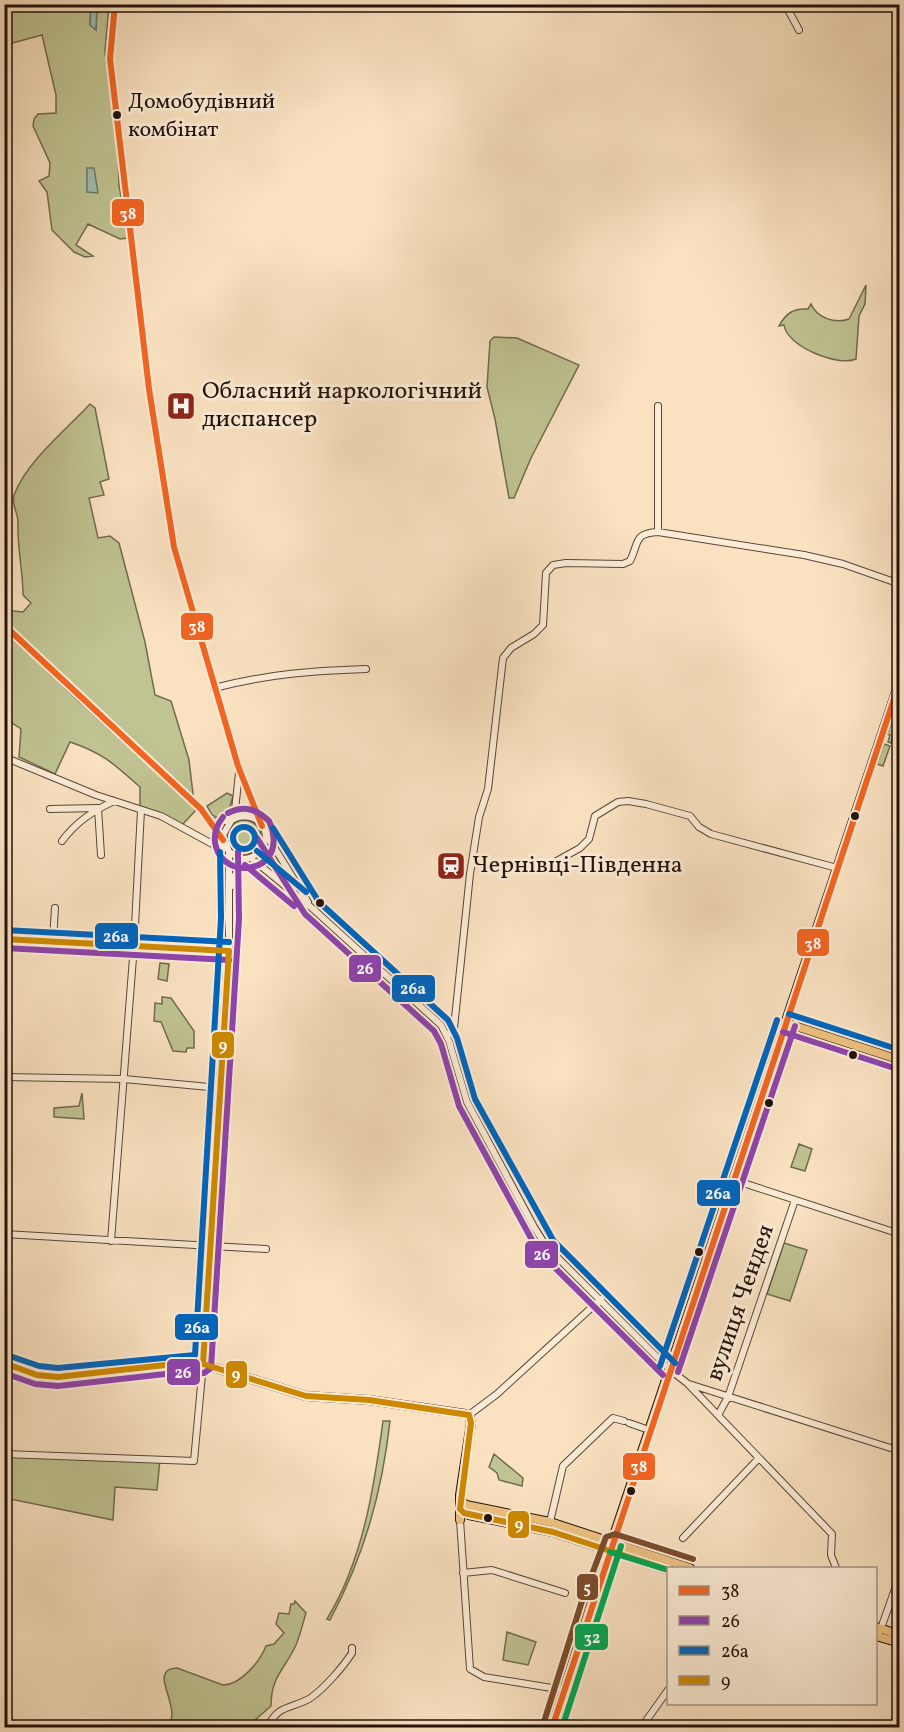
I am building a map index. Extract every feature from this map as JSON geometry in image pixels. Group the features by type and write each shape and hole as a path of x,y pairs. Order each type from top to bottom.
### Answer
{"main road":[{"path":"552,1726 900,680"},
{"path":"4,939 229,951 203,1364"},
{"path":"786,1023 900,1060"},
{"path":"4,1363 38,1375 58,1377 183,1363 203,1364 306,1396 369,1400 469,1415 471,1423 460,1500 460,1520"},
{"path":"460,1500 466,1505 550,1522 667,1569"},
{"path":"460,1509 468,1515 553,1532 683,1567"},
{"path":"460,1520 468,1515"},
{"path":"878,1632 900,1635"},
{"path":"878,1632 900,1643"}],"street":[{"path":"115,4 110,59 149,390 174,547 238,766 264,829 312,908"},
{"path":"785,4 799,30"},
{"path":"658,406 658,532"},
{"path":"447,1036 454,1028 466,903 479,817 488,789 503,658 511,648 534,634 543,625 546,573 553,566 566,563 622,564 630,561 636,542 642,535 658,532 804,555 843,564 900,584"},
{"path":"4,625 211,820 227,850 230,892 229,951"},
{"path":"214,688 263,676 304,671 366,669"},
{"path":"4,758 114,801 161,816 238,858 249,859 312,908 441,1025 447,1036 467,1102 520,1204 546,1246 669,1369 687,1383 832,1534 831,1555 835,1567"},
{"path":"223,840 224,831 232,820 238,766"},
{"path":"62,842 71,829 98,808 114,801"},
{"path":"531,863 561,860 589,839 595,816 618,802 628,801 683,814 711,834 837,868"},
{"path":"50,809 98,808"},
{"path":"98,808 101,855"},
{"path":"111,1241 134,945 141,810"},
{"path":"211,820 247,817 264,829"},
{"path":"230,892 235,875 264,847 264,829"},
{"path":"53,941 55,908"},
{"path":"4,1077 124,1079 220,1088"},
{"path":"734,1180 900,1234"},
{"name":"вулиця Чендея","path":"718,1415 728,1397 795,1200"},
{"path":"4,1234 266,1249"},
{"path":"469,1415 497,1394 601,1299"},
{"path":"4,1454 194,1461 203,1364"},
{"path":"687,1383 900,1451"},
{"path":"550,1522 563,1466 614,1418 649,1430"},
{"path":"683,1538 759,1458"},
{"path":"460,1520 470,1669 484,1677 564,1690"},
{"path":"463,1573 492,1570 565,1593"},
{"path":"878,1632 900,1575"},
{"path":"267,1728 276,1711 309,1698 319,1690 342,1667 352,1653 352,1648"},
{"path":"641,1728 667,1693"},
{"path":"552,1726 597,1728"}],"green space":[{"path":"5,5 91,5 90,25 96,30 97,5 109,5 105,52 118,155 119,185 128,238 120,239 88,224 76,245 93,256 85,257 74,252 52,230 47,192 39,181 49,176 50,163 33,126 38,114 56,113 56,95 42,35 5,45"},
{"path":"866,285 865,304 859,316 856,359 838,360 815,353 794,341 784,325 779,326 791,312 808,309 811,304 827,319 838,321 849,319"},
{"path":"494,337 517,338 579,365 531,458 514,498 509,498 487,387 490,341"},
{"path":"90,404 95,408 109,479 100,482 104,495 89,498 98,538 110,536 119,543 145,642 155,695 171,701 189,760 195,811 182,825 140,809 140,787 108,760 91,750 70,742 55,774 19,757 21,729 5,718 4,610 23,612 31,603 23,595 18,519 13,502 14,495 37,458"},
{"path":"894,714 899,719 891,743 888,742 890,735 887,734"},
{"path":"884,744 890,746 883,766 877,764"},
{"path":"227,793 233,796 227,817 220,819 212,815 207,806"},
{"path":"244,820 256,825 261,837 256,849 244,854 232,849 227,837 232,825"},
{"path":"271,849 290,878 287,881 261,859"},
{"path":"160,963 169,964 167,981 158,979"},
{"path":"162,997 171,998 194,1031 194,1048 187,1048 186,1052 173,1051 161,1022 154,1021 155,1003 162,1004"},
{"path":"82,1093 84,1119 54,1117 54,1108 79,1106"},
{"path":"799,1144 812,1149 805,1171 791,1167"},
{"path":"784,1243 807,1250 790,1301 767,1294"},
{"path":"383,1421 390,1421 387,1448 370,1524 353,1572 330,1620 327,1619 350,1573 365,1523 376,1472"},
{"path":"5,1453 160,1459 157,1490 115,1487 113,1520 5,1498"},
{"path":"494,1454 523,1478 522,1486 499,1480 497,1473 489,1467"},
{"path":"484,1512 579,1535 579,1537 483,1514"},
{"path":"295,1601 306,1613 296,1645 273,1687 271,1706 247,1727 167,1727 172,1710 164,1675 168,1670 177,1668 223,1685 236,1681 255,1665 266,1646 274,1644 284,1633 276,1624 279,1613 289,1614 291,1604"},
{"path":"507,1632 536,1642 528,1665 503,1660"}],"shaded area":[{"path":"91,5 97,5 96,30 90,25"},
{"path":"87,168 94,168 98,193 87,192"}],"transit line":[{"name":"38","path":"115,4 110,59 149,389 174,547 238,766 262,826"},
{"name":"38","path":"4,625 201,809 223,840"},
{"name":"38","path":"552,1728 900,681"},
{"name":"26","path":"223,817 218,824 215,840 219,854 224,860 240,868 259,865 266,860 273,847 269,821 260,814 245,809 228,813"},
{"name":"26а","path":"244,827 252,830 255,838 252,846 244,849 236,846 233,838 236,830 244,827"},
{"name":"26а","path":"273,828 319,902 448,1020 457,1038 475,1099 553,1240 675,1363"},
{"name":"26","path":"257,838 305,914 434,1031 441,1044 459,1106 538,1251 663,1375"},
{"name":"26а","path":"257,851 306,892"},
{"name":"26а","path":"7,1355 39,1366 58,1368 195,1355 221,918 220,852"},
{"name":"26","path":"4,1373 35,1384 58,1386 183,1372 204,1373 211,1368 239,919 238,852"},
{"name":"26","path":"245,865 294,906"},
{"name":"26а","path":"4,930 229,942"},
{"name":"9","path":"4,939 229,951 203,1364"},
{"name":"26","path":"4,948 229,960"},
{"name":"26а","path":"789,1014 900,1050"},
{"name":"26а","path":"660,1366 777,1020"},
{"name":"26","path":"678,1372 795,1026"},
{"name":"26","path":"783,1032 897,1069"},
{"name":"9","path":"4,1363 37,1375 58,1377 183,1363 203,1364 306,1396 369,1400 469,1415"},
{"name":"9","path":"469,1415 471,1423 460,1509 464,1513 553,1532 667,1570"},
{"name":"5","path":"543,1725 582,1601 606,1537 615,1534 693,1559"},
{"name":"32","path":"562,1728 621,1546"},
{"name":"32","path":"610,1552 667,1570"}],"place":[{"name":"Домобудівний комбінат","path":"117,115"},
{"name":"Обласний наркологічний диспансер","path":"181,406"},
{"name":"Чернівці-Південна","path":"451,866"}]}
